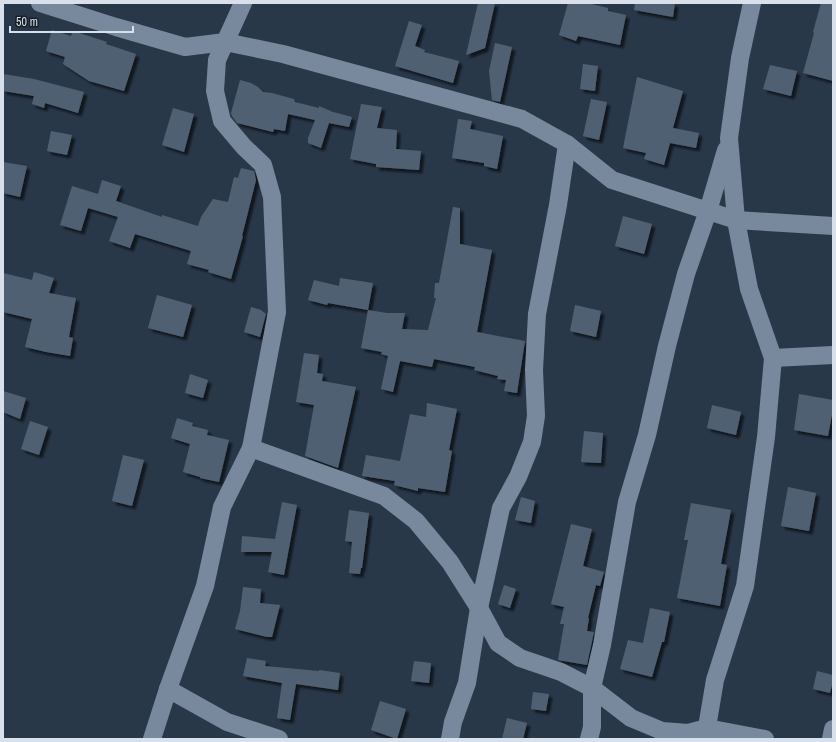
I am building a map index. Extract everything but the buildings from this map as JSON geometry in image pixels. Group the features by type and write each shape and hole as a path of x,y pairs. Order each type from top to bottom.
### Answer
{"street":[{"path":"40,3 116,28 185,47 225,42 283,54 522,119 567,144 612,180 736,220 833,226"},
{"path":"152,739 168,689 205,586 222,507 251,448 277,312 272,197 262,166 222,121 215,91 217,60 243,3"},
{"path":"589,739 592,727 592,688 602,645 627,502 647,435 667,346 686,274 708,211 729,138 740,58 752,3"},
{"path":"706,733 715,680 745,586 766,437 773,358 749,289 736,220 729,138"},
{"path":"450,739 453,722 467,683 479,608 501,508 518,477 532,442 536,416 534,370 537,314 558,206 567,144"},
{"path":"773,358 833,355"},
{"path":"251,448 384,496 416,521 450,562 479,608 498,642 520,658 561,672 592,688 632,718 662,731 706,733 765,739"},
{"path":"168,689 227,722 279,739"},
{"path":"831,739 833,729"}]}
